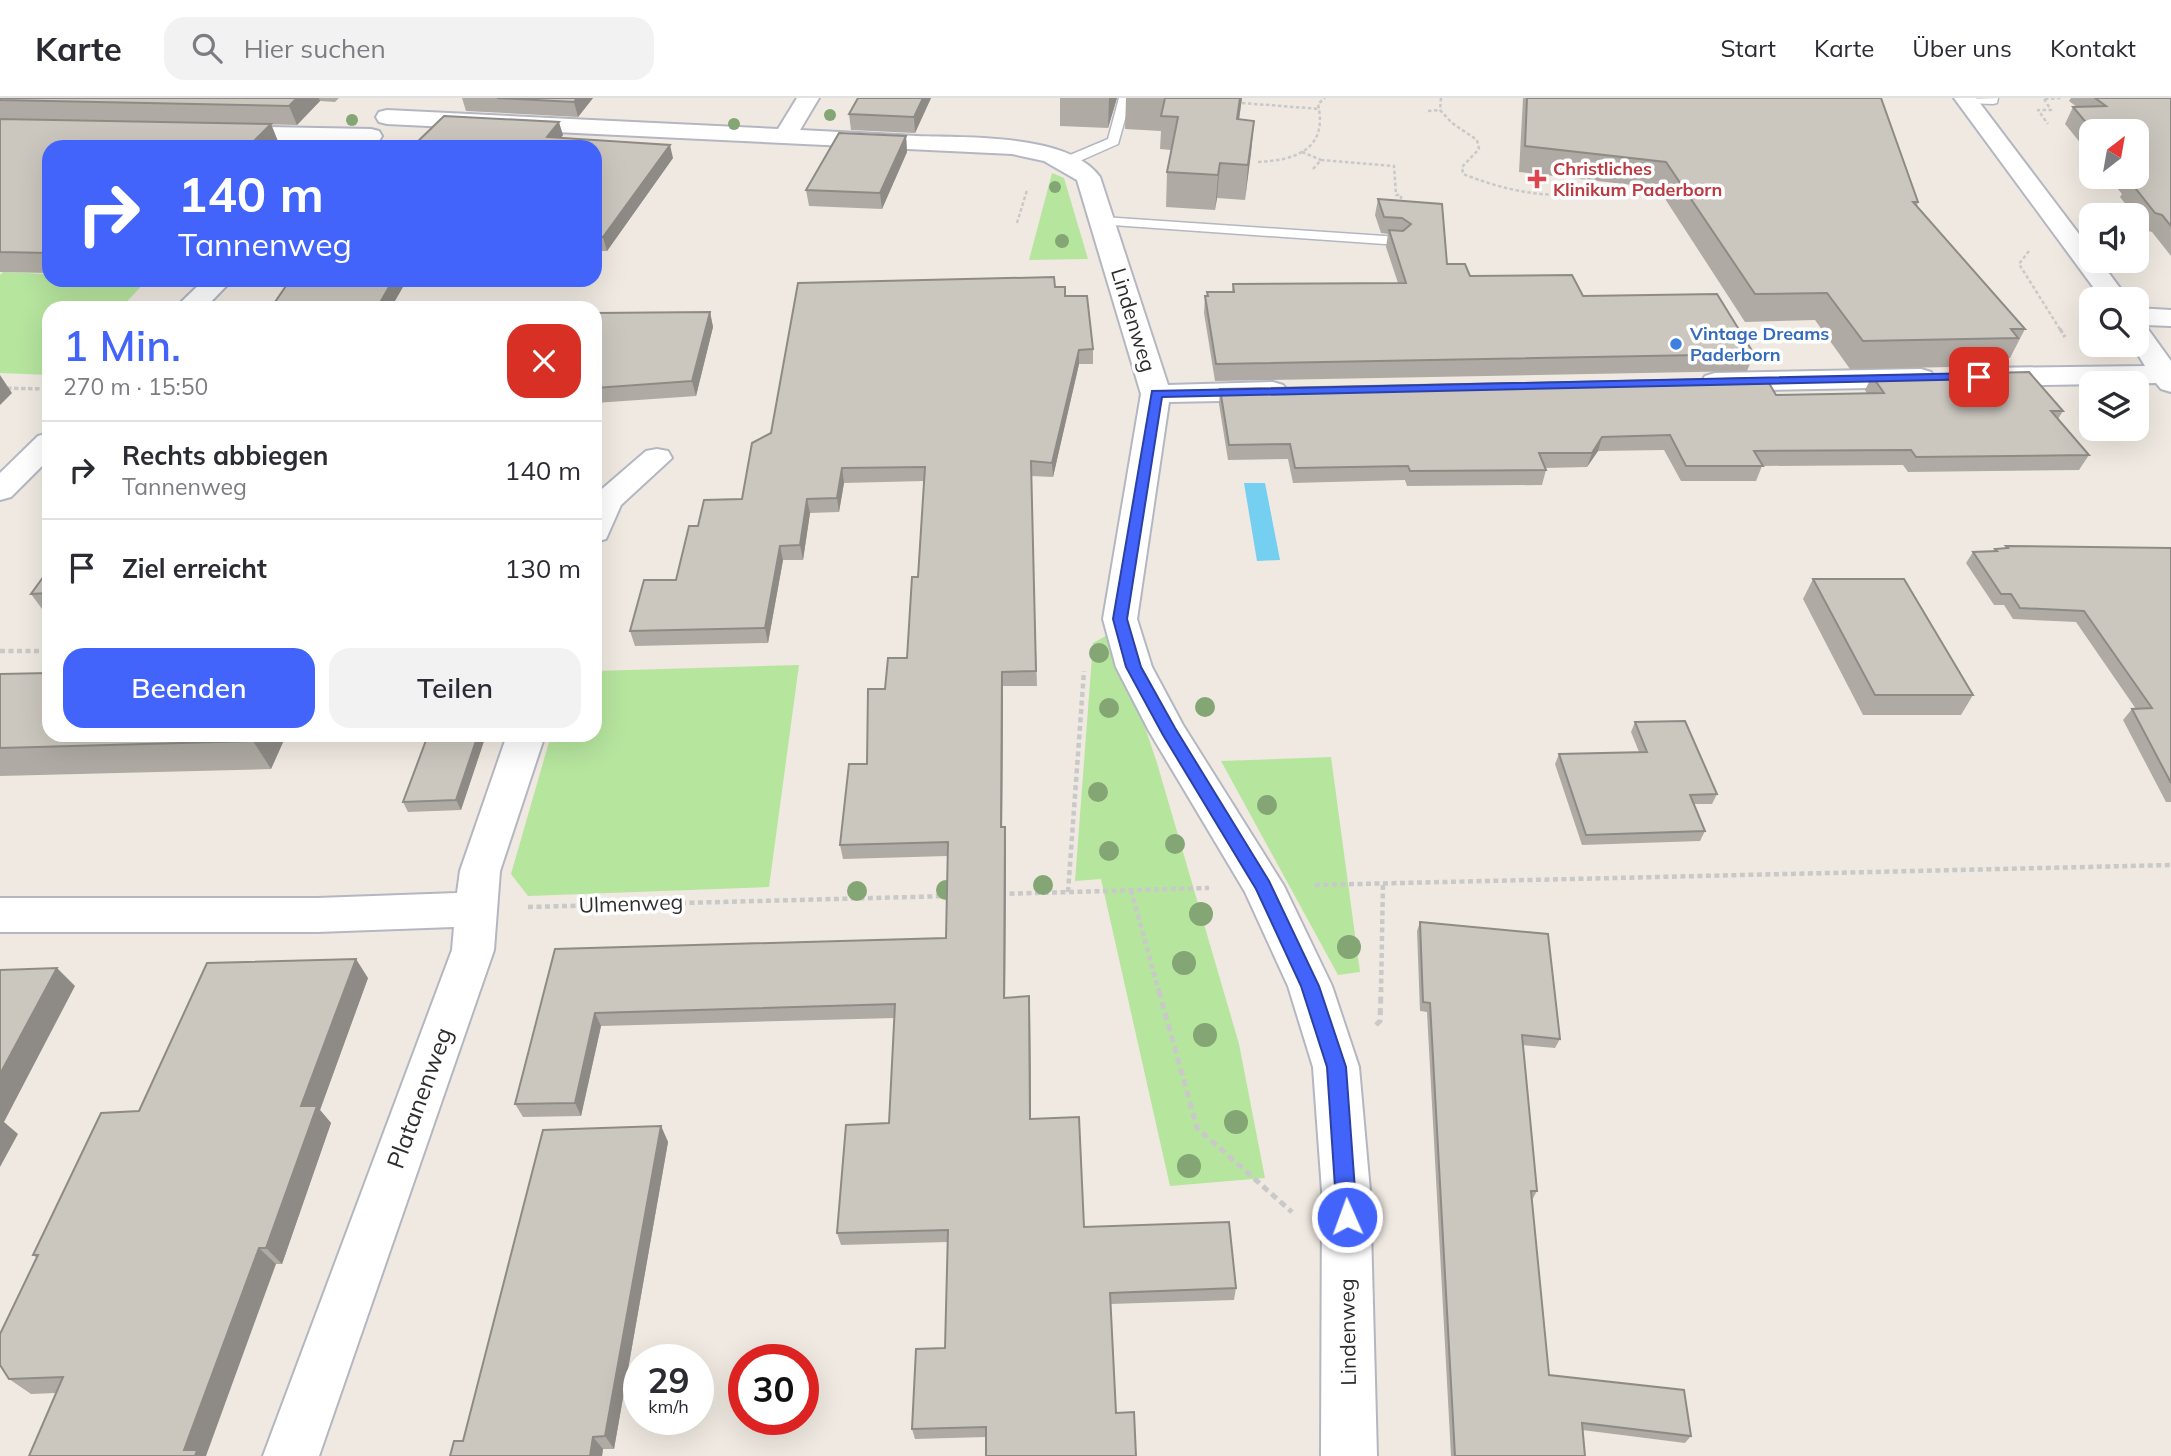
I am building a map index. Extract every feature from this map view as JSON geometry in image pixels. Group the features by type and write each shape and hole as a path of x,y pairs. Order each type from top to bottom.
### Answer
{"street":[{"path":"368,140 406,98"},
{"path":"784,137 808,98"},
{"path":"1965,99 2106,287"},
{"path":"387,117 1012,147 1046,153 1068,161"},
{"path":"202,133 330,140"},
{"name":"Lindenweg","path":"1068,161 1088,177 1156,394 1120,619 1134,667 1168,731 1263,886 1310,986 1336,1067 1347,1217 1349,1456"},
{"path":"196,301 212,287"},
{"path":"2149,317 2171,318"},
{"path":"2149,349 2168,378"},
{"path":"1687,383 2168,378"},
{"path":"1156,394 1299,391"},
{"path":"1,487 42,449"},
{"path":"602,514 607,501 657,458"},
{"name":"Platanenweg","path":"291,1456 473,950 480,871 524,742"},
{"path":"0,915 317,915 475,909"}],"lane":[{"path":"1068,161 1114,141 1125,98"},
{"path":"1965,99 1993,100"},
{"path":"1102,221 1399,241"}],"path":[{"path":"1258,162 1291,159 1315,141 1322,122 1315,98"},
{"path":"1318,104 1325,98"},
{"path":"1441,98 1440,110 1452,123 1477,140 1479,149 1462,167 1464,174 1482,182 1551,196 1573,196 1590,192 1594,182"},
{"path":"2048,124 2038,110 2051,110 2044,99 2061,98"},
{"path":"1242,103 1284,104 1320,109"},
{"path":"1428,111 1440,110"},
{"path":"1302,152 1321,160 1394,166 1396,195 1401,195 1399,241"},
{"path":"1313,169 1321,160"},
{"path":"0,388 42,388"},
{"path":"1068,892 1086,641 1120,619"},
{"path":"0,651 42,650"},
{"path":"999,894 2171,865"},
{"path":"1336,1067 1380,1021 1383,883"},
{"path":"1131,890 1197,1128 1290,1212 1347,1217"},
{"name":"Ulmenweg","path":"475,909 957,895"}],"green space":[{"path":"1052,173 1064,178 1088,259 1029,260"},
{"path":"3,272 42,274 42,287 140,287 128,301 42,301 42,375 0,373 0,275"},
{"path":"1113,632 1157,763 1239,1044 1265,1178 1170,1186 1101,879 1075,881 1093,643"},
{"path":"799,665 769,887 528,896 511,874 549,742 602,742 602,671"},
{"path":"1331,757 1360,972 1338,975 1221,761"}],"water":[{"path":"1244,483 1265,483 1280,560 1257,561"}],"building":[{"path":"0,98 297,98 289,106"},
{"path":"497,98 577,98 574,102"},
{"path":"858,98 923,98 914,117 849,114"},
{"path":"1165,98 1240,98 1237,119 1254,121 1248,165 1220,163 1218,175 1167,172 1178,117 1161,116"},
{"path":"1527,98 1881,98 1918,202 1913,202 2025,329 2011,329 2018,338 1863,341 1827,293 1755,294 1666,162 1525,146"},
{"path":"2095,98 2171,98 2171,226 2162,215 2155,213 2136,189 2149,189 2149,119 2083,119 2073,107 2106,106"},
{"path":"444,116 559,122 547,137 593,140 419,140"},
{"path":"0,119 271,124 255,140 42,140 42,253 0,252"},
{"path":"839,133 906,136 880,193 806,190"},
{"path":"602,141 670,145 603,237"},
{"path":"1378,199 1442,204 1447,264 1465,264 1470,276 1572,275 1583,296 1717,294 1754,354 1216,364 1205,296 1208,296 1207,292 1234,292 1233,284 1406,283 1389,230 1403,231 1411,224 1402,218 1384,217"},
{"path":"1054,277 1055,287 1065,287 1065,296 1087,296 1093,349 1079,350 1052,463 1031,461 1036,671 1002,672 1004,998 1029,996 1030,1119 1079,1117 1084,1227 1229,1222 1236,1288 1110,1293 1116,1413 1134,1412 1136,1456 986,1456 986,1427 912,1429 916,1349 945,1348 948,1230 837,1233 846,1125 889,1123 895,1004 595,1013 575,1103 515,1104 555,949 946,938 948,842 840,845 849,764 867,764 868,689 885,689 888,658 907,658 912,577 918,577 925,467 842,468 837,498 807,499 800,545 780,546 765,628 630,631 644,580 676,580 689,526 698,526 704,500 742,499 752,443 771,433 798,283"},
{"path":"285,287 389,287 381,301 276,301"},
{"path":"710,312 692,381 602,387 602,313"},
{"path":"2029,372 2063,411 2051,411 2089,455 1916,457 1911,450 1754,451 1763,466 1686,466 1670,435 1602,437 1592,453 1539,453 1546,470 1410,471 1408,466 1295,468 1290,444 1229,445 1220,389 1766,378 1776,395 1884,393 1872,376"},
{"path":"2006,546 2171,548 2171,783 2132,709 2152,708 2084,611 2020,608 2011,594 2001,594 1973,552 1997,551 1995,549 2008,548"},
{"path":"42,579 42,593 31,594"},
{"path":"1813,579 1904,579 1973,695 1875,695"},
{"path":"42,673 42,742 217,742 0,748 0,674"},
{"path":"1685,721 1717,794 1690,795 1705,831 1586,835 1559,754 1647,752 1635,722"},
{"path":"425,742 476,742 456,800 403,802"},
{"path":"1420,922 1548,934 1560,1039 1522,1035 1537,1191 1531,1191 1549,1375 1684,1390 1691,1436 1582,1423 1585,1456 1455,1456 1430,1003 1423,1002"},
{"path":"356,959 301,1106 317,1106 266,1248 259,1248 184,1450 197,1450 195,1456 29,1456 63,1377 9,1379 0,1365 0,1334 38,1255 33,1255 101,1113 139,1111 207,963"},
{"path":"57,968 0,1074 0,970"},
{"path":"661,1126 605,1436 593,1437 590,1456 450,1456 454,1441 463,1441 543,1130"}],"place":[{"name":"Christliches Klinikum Paderborn","path":"1537,179"},
{"name":"Vintage Dreams Paderborn","path":"1676,344"}],"route":[{"path":"1347,1217 1336,1067 1310,986 1263,886 1168,731 1134,667 1120,619 1156,394 1979,377"}]}
